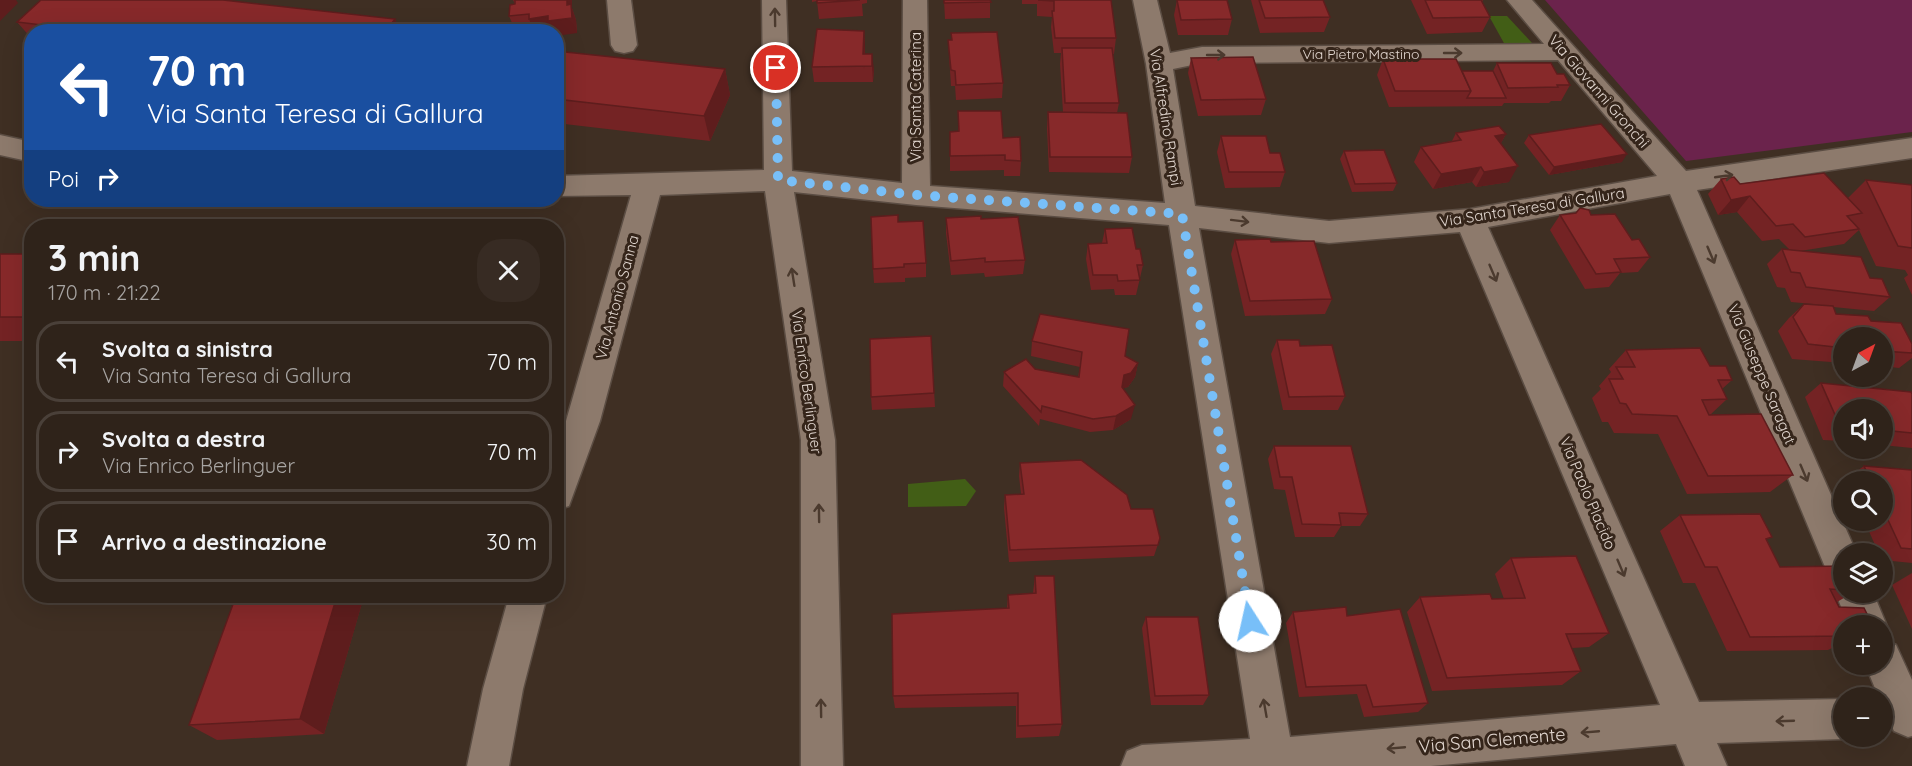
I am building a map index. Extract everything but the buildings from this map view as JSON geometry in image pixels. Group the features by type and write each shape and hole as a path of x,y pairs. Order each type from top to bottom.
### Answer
{"street":[{"path":"619,0 624,45"},
{"name":"Via Enrico Berlinguer","path":"774,0 778,180 818,440 822,766"},
{"name":"Via Santa Caterina","path":"915,0 916,195"},
{"name":"Via Alfredino Rampi","path":"1145,0 1159,64 1274,762"},
{"name":"Via Giovanni Gronchi","path":"1519,0 1679,182"},
{"name":"Via Pietro Mastino","path":"1159,64 1202,55 1565,52"},
{"path":"0,145 24,150"},
{"name":"Via Santa Teresa di Gallura","path":"648,185 778,180 916,195 1182,214 1329,232 1470,220 1679,182 1912,148"},
{"name":"Via Giuseppe Saragat","path":"1679,182 1834,543"},
{"path":"564,186 648,185"},
{"name":"Via Antonio Sanna","path":"564,473 583,421 648,185"},
{"name":"Via Paolo Placido","path":"1470,220 1706,766"},
{"path":"488,766 503,689 526,603"},
{"path":"1887,675 1901,717"},
{"name":"Via San Clemente","path":"1142,766 1274,762 1688,723 1833,719"}],"shaded area":[{"path":"1545,0 1912,0 1912,132 1686,161"},
{"path":"1489,16 1507,16 1533,44 1505,45"},
{"path":"965,479 976,491 966,506 908,507 908,484"}],"route":[{"path":"776,68 778,180 916,195 1182,214 1250,621"}]}
